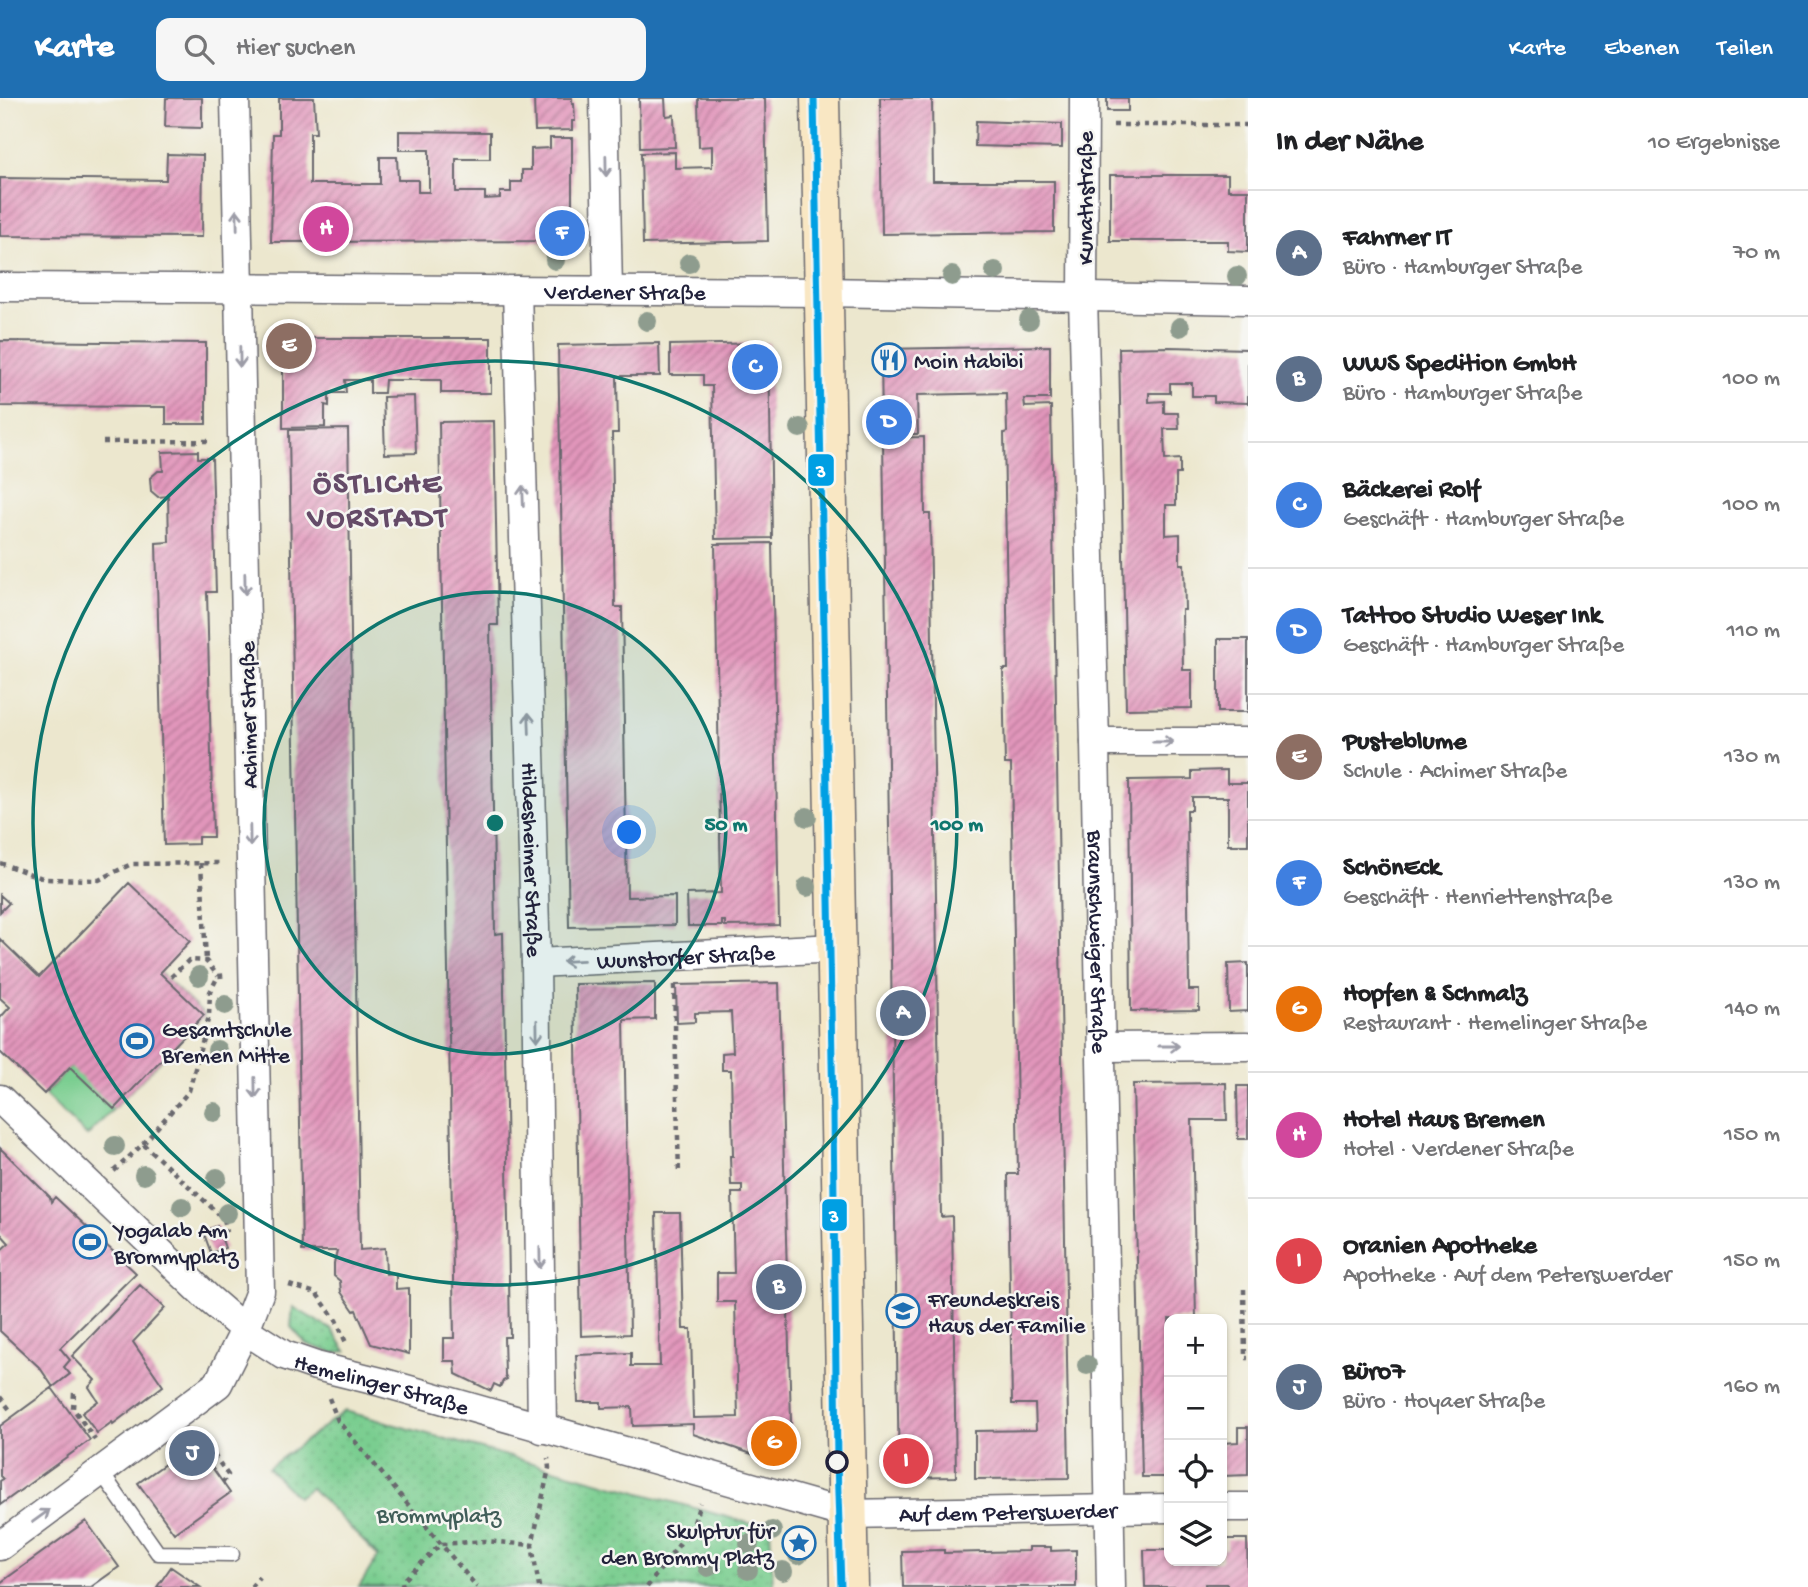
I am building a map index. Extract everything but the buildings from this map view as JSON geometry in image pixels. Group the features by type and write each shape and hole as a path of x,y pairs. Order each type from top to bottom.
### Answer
{"street":[{"name":"Achimer Straße","path":"0,1546 218,1384 245,1330 260,1291 235,98"},
{"path":"604,98 608,291"},
{"path":"820,98 849,1587"},
{"name":"Kunathstraße","path":"1083,297 1084,111"},
{"name":"Verdener Straße","path":"0,287 823,292 1248,300"},
{"name":"Hildesheimer Straße","path":"517,290 536,963 542,1429"},
{"name":"Braunschweiger Straße","path":"1083,297 1095,742 1111,1587"},
{"path":"1095,742 1248,742"},
{"name":"Wunstorfer Straße","path":"536,963 837,948"},
{"path":"1101,1047 1248,1046"},
{"name":"Hemelinger Straße","path":"0,1099 208,1298 245,1330 284,1355 847,1514"},
{"path":"1227,1507 1248,1507"},
{"name":"Auf dem Peterswerder","path":"847,1514 1164,1508"}],"lane":[{"path":"98,1474 159,1553 232,1554"}],"path":[{"path":"1084,111 1248,125"},
{"path":"103,442 215,441 242,445"},
{"path":"0,863 45,879 99,880 131,864 251,863"},
{"path":"201,863 206,961 218,976"},
{"path":"674,956 679,1175"},
{"path":"171,977 189,960 206,961"},
{"path":"218,976 253,974"},
{"path":"111,1174 143,1144 189,1091 209,1016 210,992 218,976"},
{"path":"143,1144 223,1219 228,1233"},
{"path":"260,1275 316,1293 336,1320 362,1377"},
{"path":"1244,1289 1245,1358 1248,1358"},
{"path":"316,1366 338,1421 477,1587"},
{"path":"74,1393 73,1409 98,1474"},
{"path":"0,1397 11,1411"},
{"path":"175,1416 206,1455 214,1455 228,1475 223,1482"},
{"path":"539,1587 532,1545 550,1468 542,1429"},
{"path":"647,1587 694,1525 708,1475"},
{"path":"403,1587 402,1582 441,1544 486,1541 532,1545"},
{"path":"251,1587 259,1577"}],"green space":[{"name":"Gesamtschule Bremen Mitte","path":"160,973 204,1015 87,1136 44,1094"},
{"path":"293,1307 332,1330 346,1351 333,1353 306,1344 291,1327"},
{"name":"Brommyplatz","path":"345,1411 770,1529 773,1587 359,1587 378,1556 311,1488 297,1497 268,1468"}],"transit line":[{"name":"3","path":"814,98 841,1587"}],"place":[{"name":"Hotel Haus Bremen","path":"326,229"},
{"name":"SchönEck","path":"562,233"},
{"name":"Pusteblume","path":"289,346"},
{"name":"Moin Habibi","path":"889,360"},
{"name":"Bäckerei Rolf","path":"755,367"},
{"name":"Tattoo Studio Weser Ink","path":"889,422"},
{"name":"Fahrner IT","path":"903,1013"},
{"name":"Gesamtschule Bremen Mitte","path":"137,1041"},
{"name":"Yogalab Am Brommyplatz","path":"90,1242"},
{"name":"WWS Spedition GmbH","path":"779,1287"},
{"name":"Freundeskreis Haus der Familie","path":"903,1311"},
{"name":"Hopfen & Schmalz","path":"774,1443"},
{"name":"Büro7","path":"192,1453"},
{"name":"Oranien Apotheke","path":"906,1461"},
{"name":"Skulptur für den Brommy Platz","path":"799,1543"}],"district":[{"name":"ÖSTLICHE VORSTADT","path":"378,499"}]}
